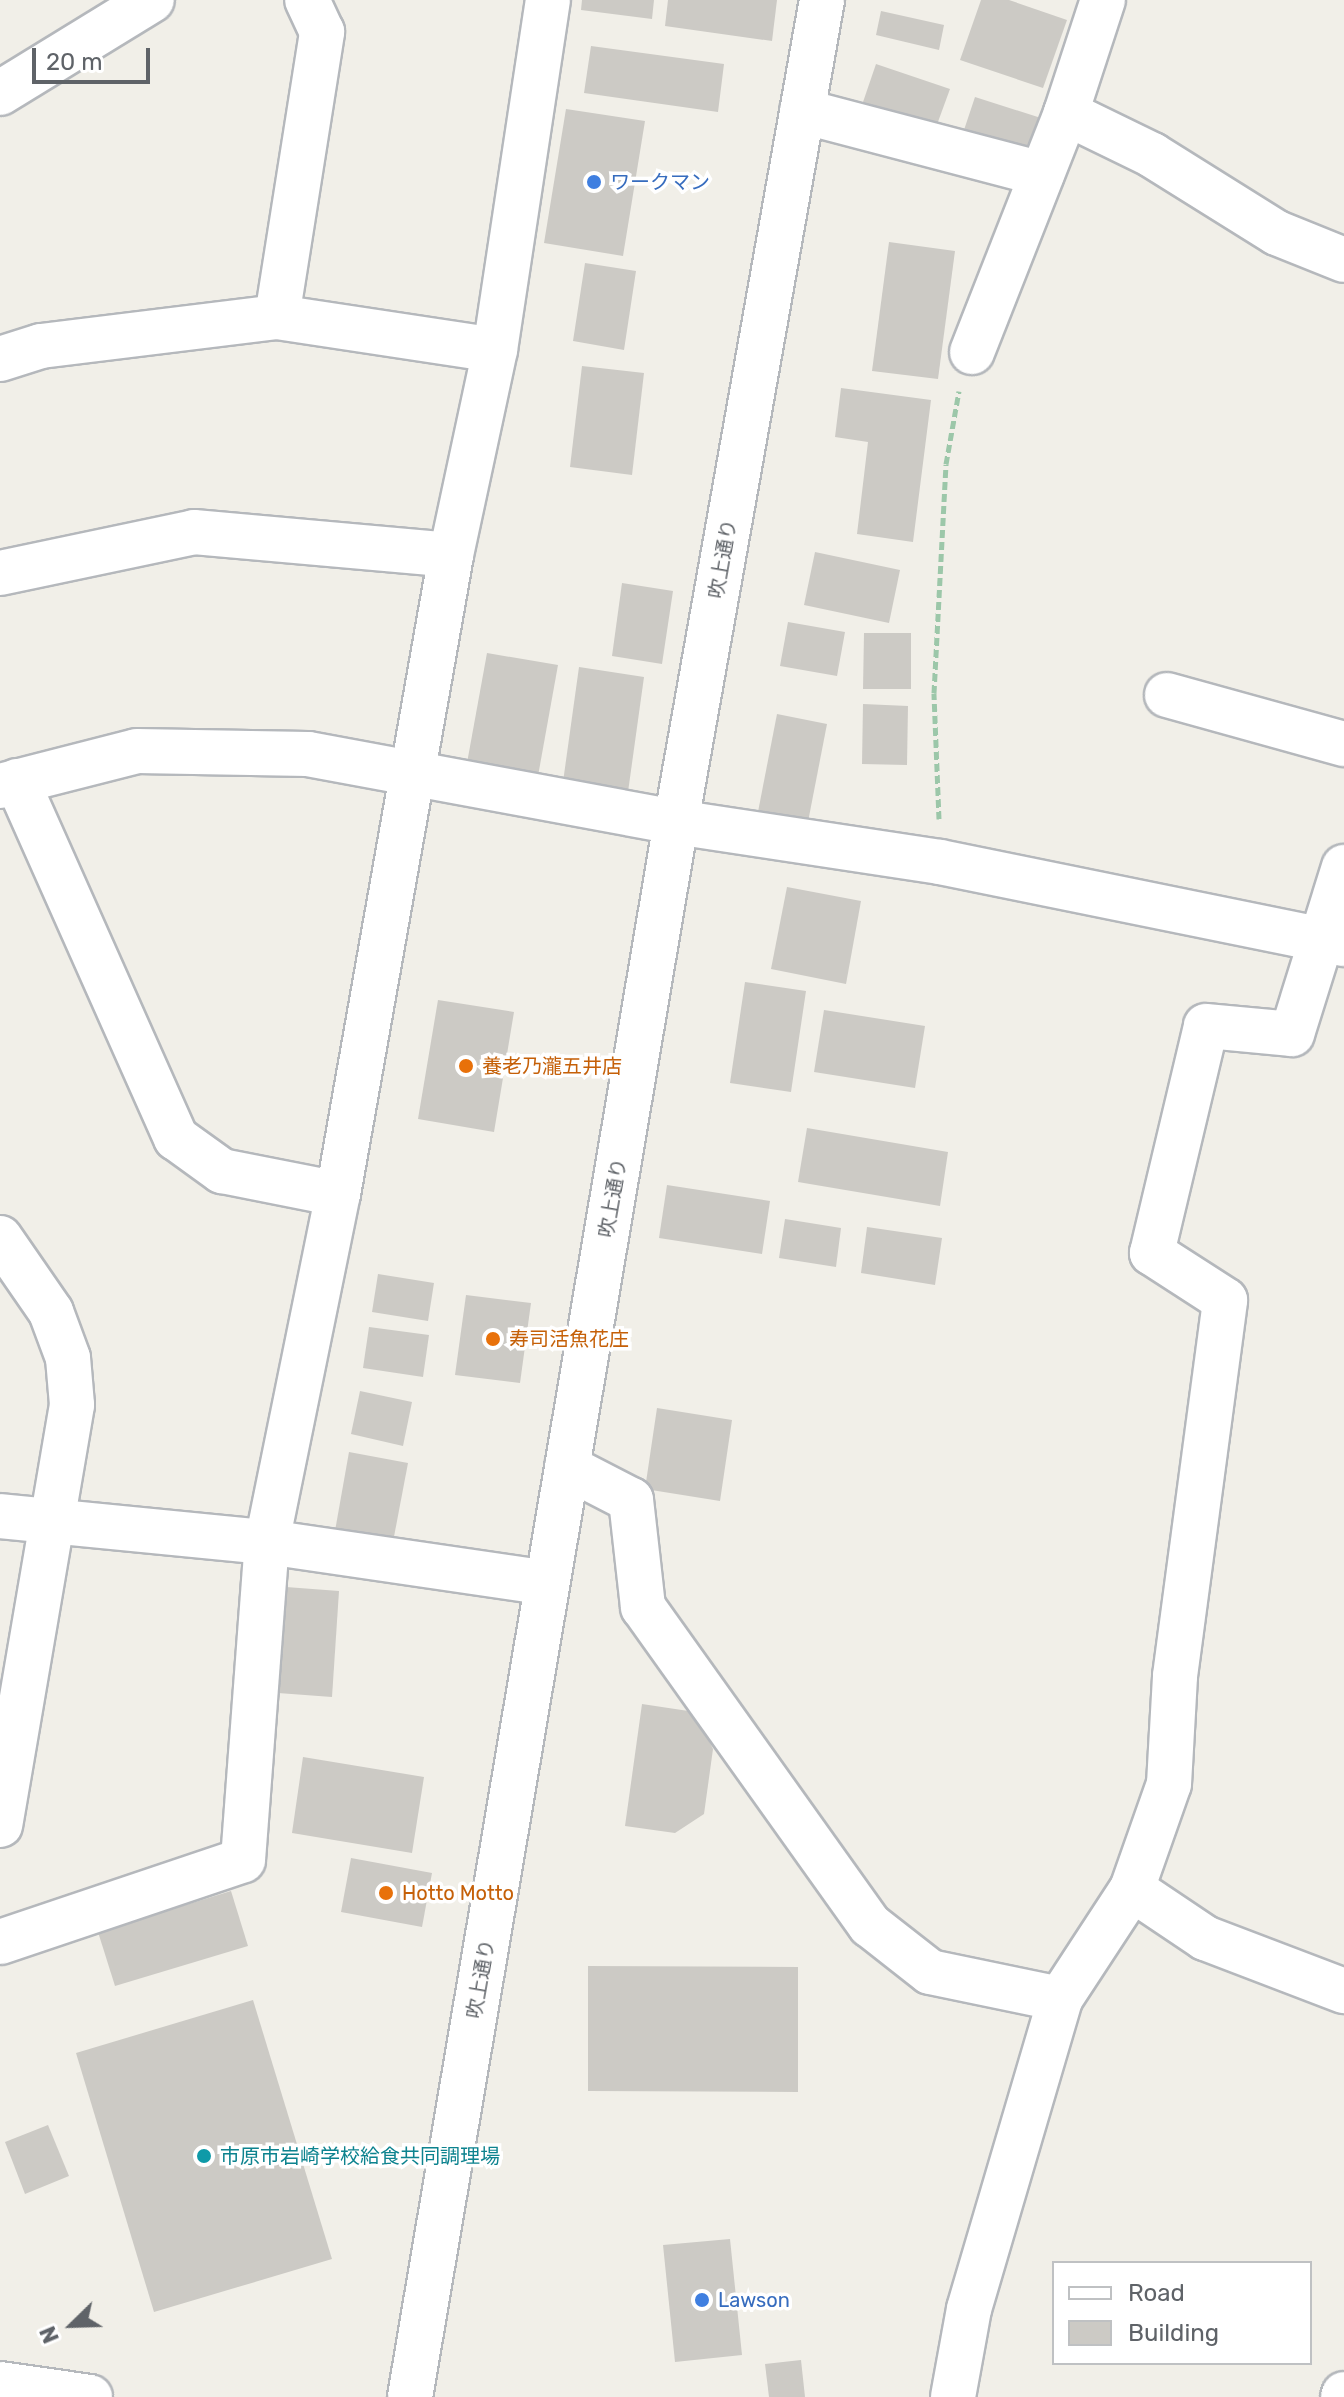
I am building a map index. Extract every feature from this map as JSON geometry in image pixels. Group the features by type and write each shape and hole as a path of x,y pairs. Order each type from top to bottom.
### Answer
{"street":[{"path":"0,93 152,0"},
{"path":"277,317 322,32 307,0"},
{"path":"0,1942 243,1860 267,1542 338,1194 415,775 451,555 495,350 548,0"},
{"name":"吹上通り","path":"410,2397 676,822 822,0"},
{"path":"972,352 1066,113 1103,0"},
{"path":"802,111 1042,174"},
{"path":"1066,113 1152,155 1277,233 1344,260"},
{"path":"0,359 41,346 277,317 495,350"},
{"path":"0,573 194,532 451,555"},
{"path":"1167,695 1344,744"},
{"path":"338,1194 222,1171 176,1138 8,783 137,751 308,754 676,822 940,862 1332,941"},
{"path":"953,2397 969,2309 1060,1999 1132,1889 1169,1784 1175,1676 1225,1300 1152,1253 1206,1026 1292,1034 1332,941 1344,867"},
{"path":"0,1238 51,1312 68,1358 72,1405 0,1825"},
{"path":"567,1467 631,1500 643,1607 870,1925 930,1972 1060,1999"},
{"path":"0,1516 51,1525 267,1542 547,1583"},
{"path":"1132,1889 1205,1938 1344,1991"},
{"path":"0,2384 90,2397"}],"path":[{"path":"940,862 934,693 946,464 961,379 972,352"}],"building":[{"path":"582,0 654,0 652,19 581,10"},
{"path":"668,0 777,0 772,41 665,26"},
{"path":"981,0 1009,0 1067,20 1043,88 960,60"},
{"path":"881,11 944,25 939,50 876,35"},
{"path":"591,46 724,64 718,112 584,93"},
{"path":"876,64 950,89 935,130 862,105"},
{"path":"975,97 1041,118 1028,158 962,136"},
{"name":"ワークマン","path":"566,109 645,121 623,256 544,243"},
{"path":"889,242 955,251 938,379 872,371"},
{"path":"585,263 636,271 624,350 573,341"},
{"path":"582,366 644,373 632,475 570,467"},
{"path":"841,388 931,400 913,542 857,534 868,442 835,437"},
{"path":"815,552 900,570 889,623 804,605"},
{"path":"622,583 673,591 662,664 612,656"},
{"path":"788,622 845,632 837,676 780,666"},
{"path":"864,633 911,633 911,689 863,689"},
{"path":"487,653 558,665 538,776 467,763"},
{"path":"579,667 644,677 628,792 563,782"},
{"path":"863,704 908,706 907,765 862,764"},
{"path":"777,714 827,724 807,827 757,817"},
{"path":"787,887 861,901 846,984 771,969"},
{"path":"745,982 806,991 791,1092 730,1083"},
{"name":"養老乃瀧五井店","path":"438,1000 514,1012 494,1132 418,1119"},
{"path":"824,1010 925,1026 915,1088 814,1072"},
{"path":"807,1128 948,1152 940,1206 798,1182"},
{"path":"667,1185 770,1201 762,1254 659,1238"},
{"path":"785,1219 841,1228 836,1267 779,1258"},
{"path":"867,1227 942,1238 935,1285 861,1273"},
{"path":"378,1274 434,1283 428,1321 372,1312"},
{"name":"寿司活魚花庄","path":"466,1295 531,1303 520,1383 455,1375"},
{"path":"369,1327 429,1335 423,1377 363,1368"},
{"path":"360,1391 412,1402 403,1446 351,1434"},
{"path":"657,1408 732,1420 720,1501 645,1489"},
{"path":"349,1452 408,1463 393,1542 335,1531"},
{"path":"286,1587 339,1591 332,1697 278,1693"},
{"path":"642,1704 695,1712 713,1749 704,1814 675,1833 625,1826"},
{"path":"303,1757 424,1777 412,1853 292,1833"},
{"name":"Hotto Motto","path":"351,1858 432,1873 422,1927 341,1912"},
{"path":"231,1891 248,1946 115,1986 98,1932"},
{"path":"588,1966 798,1967 798,2092 588,2091"},
{"name":"市原市岩崎学校給食共同調理場","path":"253,2000 332,2259 154,2312 76,2053"},
{"path":"48,2125 69,2176 25,2194 5,2142"},
{"name":"Lawson","path":"730,2239 742,2355 675,2362 663,2245"},
{"path":"801,2360 805,2397 769,2397 765,2364"}],"place":[{"name":"ワークマン","path":"594,182"},
{"name":"養老乃瀧五井店","path":"466,1066"},
{"name":"寿司活魚花庄","path":"493,1339"},
{"name":"Hotto Motto","path":"386,1893"},
{"name":"市原市岩崎学校給食共同調理場","path":"204,2156"},
{"name":"Lawson","path":"702,2300"}]}
